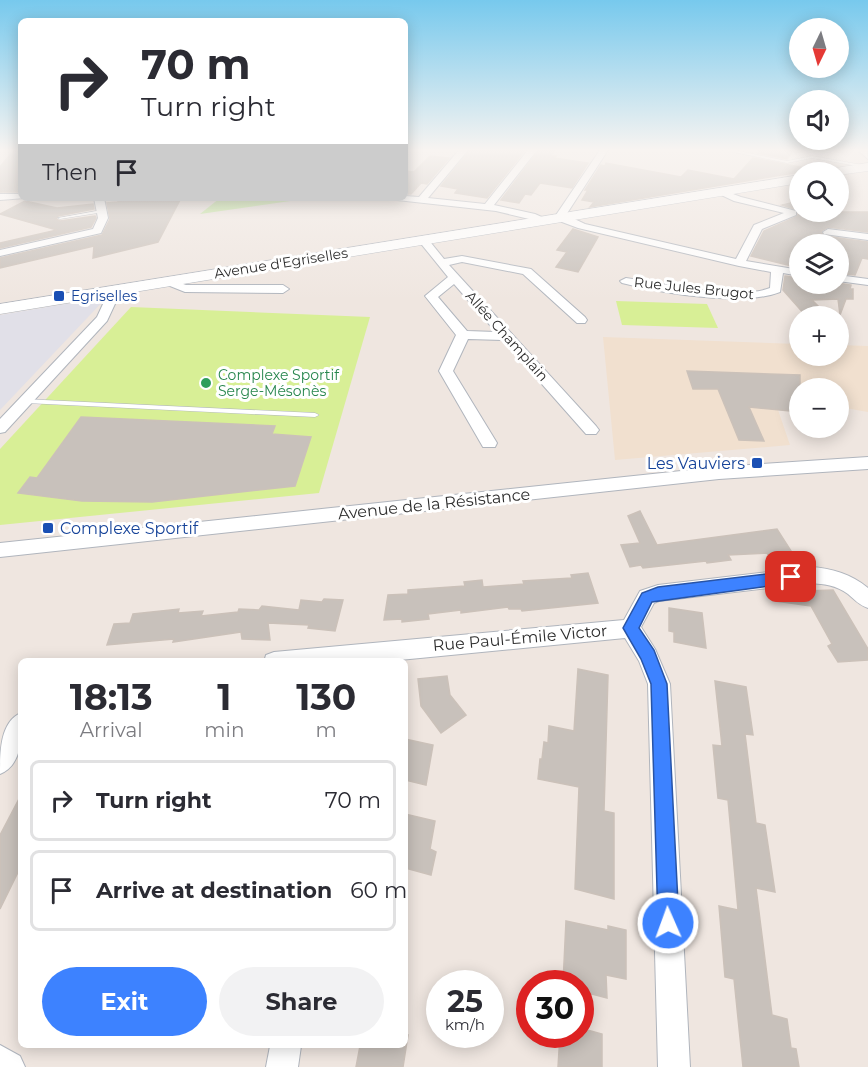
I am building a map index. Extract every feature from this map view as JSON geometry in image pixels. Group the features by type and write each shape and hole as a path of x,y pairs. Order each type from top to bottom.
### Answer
{"street":[{"path":"421,200 535,216 542,221"},
{"path":"488,208 494,200"},
{"path":"571,200 561,215 582,226 739,264 789,272"},
{"name":"Avenue d'Egriselles","path":"0,309 671,200"},
{"path":"739,264 758,227 793,213 775,206 743,200"},
{"path":"0,254 97,231 103,218 100,201"},
{"path":"828,232 868,237"},
{"name":"Allée Champlain","path":"423,240 454,278 591,430"},
{"path":"441,263 462,259 526,271 580,321"},
{"name":"Rue Jules Brugot","path":"626,281 712,293 759,296 771,294 776,290 777,270"},
{"path":"454,278 430,296 463,335 507,336"},
{"path":"849,279 868,282"},
{"path":"169,282 185,288 283,289"},
{"path":"0,428 103,318 115,291"},
{"path":"463,335 447,371 489,443"},
{"name":"Avenue de la Résistance","path":"0,550 719,473 868,463"},
{"name":"Rue Paul-Émile Victor","path":"343,658 630,628 647,597 658,593 810,575 831,576 853,587 868,600"},
{"path":"630,628 648,656 659,684 674,1067"},
{"path":"0,762 18,729"},
{"path":"282,1067 286,1048"},
{"path":"0,1061 9,1067"}],"lane":[{"path":"60,218 102,211"},
{"path":"26,401 315,415"}],"shaded area":[{"path":"107,297 0,410 0,315"},
{"path":"603,337 789,344 789,366 849,366 849,345 868,346 868,412 849,409 849,378 789,378 789,392 774,398 790,445 615,460"}],"green space":[{"path":"216,201 290,201 200,214"},
{"path":"616,301 707,304 718,328 622,325"},
{"name":"Complexe Sportif Serge-Mésonès","path":"131,307 370,317 319,493 0,525 0,449"}],"building":[{"path":"501,200 521,200 519,203"},
{"path":"582,200 633,200 590,207 594,202"},
{"path":"25,201 57,208 93,204 94,209 58,216 56,219 60,221 95,216 96,218 91,227 0,248 0,243 57,230 0,214"},
{"path":"179,201 158,242 93,258 94,246 0,268 0,258 102,235 110,219 107,203"},
{"path":"849,212 868,212 868,232 828,227 821,231 823,234 789,234 789,265 751,256 764,231 789,220 789,222 849,222"},
{"path":"573,229 598,237 578,272 556,267 567,252 557,250"},
{"path":"849,239 868,242 868,259 862,258 855,275 849,274"},
{"path":"785,276 789,277 789,294 849,294 849,285 851,285 850,289 853,289 853,299 846,299 843,306 839,306 838,299 812,300 818,306 797,306 783,290"},
{"path":"687,371 800,375 800,378 789,378 789,411 749,407 764,441 739,440 718,389 693,389"},
{"path":"81,417 275,426 272,434 311,437 295,486 152,502 82,501 18,493 30,477 37,478"},
{"path":"640,511 657,545 777,529 791,551 768,555 767,553 728,555 731,560 707,563 706,561 643,568 641,565 630,567 621,545 640,543 628,516"},
{"path":"588,573 598,603 522,611 508,607 461,613 461,610 428,614 429,619 402,622 402,619 384,620 388,595 408,594 408,590 465,586 464,582 482,580 483,587 524,584 523,581 572,578 571,575"},
{"path":"833,590 868,649 868,660 838,662 828,646 832,644 811,606 776,601 777,592"},
{"path":"324,599 343,600 335,631 308,628 309,625 268,623 270,640 242,639 241,632 173,642 174,639 107,645 114,624 130,623 133,614 179,609 178,613 203,611 201,616 238,612 239,609 259,610 262,606 299,610 301,600 322,602"},
{"path":"669,608 702,613 706,648 674,642 674,632 669,631"},
{"path":"578,669 608,675 604,811 614,813 614,899 575,889 579,787 538,779 544,742 548,743 549,726 574,731"},
{"path":"447,676 450,695 466,715 441,733 421,706 418,679"},
{"path":"715,681 746,687 753,735 745,734 756,823 765,825 775,892 756,888 772,1015 787,1019 791,1048 796,1049 799,1067 743,1067 734,979 725,977 719,906 738,910 728,800 718,798 713,745 722,746"},
{"path":"408,740 433,745 426,785 408,781"},
{"path":"18,801 18,872 0,909 0,835"},
{"path":"408,815 435,821 430,849 436,852 431,875 408,869"},
{"path":"566,921 608,930 608,926 626,930 626,979 606,975 607,998 594,995 594,970 564,970"},
{"path":"594,1032 602,1034 602,1067 558,1067 559,1048 594,1048"},
{"path":"360,1048 406,1048 403,1067 356,1067"}],"place":[{"name":"Egriselles","path":"59,296"},
{"name":"Complexe Sportif Serge-Mésonès","path":"206,383"},
{"name":"Les Vauviers","path":"757,463"},
{"name":"Complexe Sportif","path":"48,528"}],"route":[{"path":"668,923 659,684 648,656 630,628 640,606 647,597 658,593 791,577"}]}
